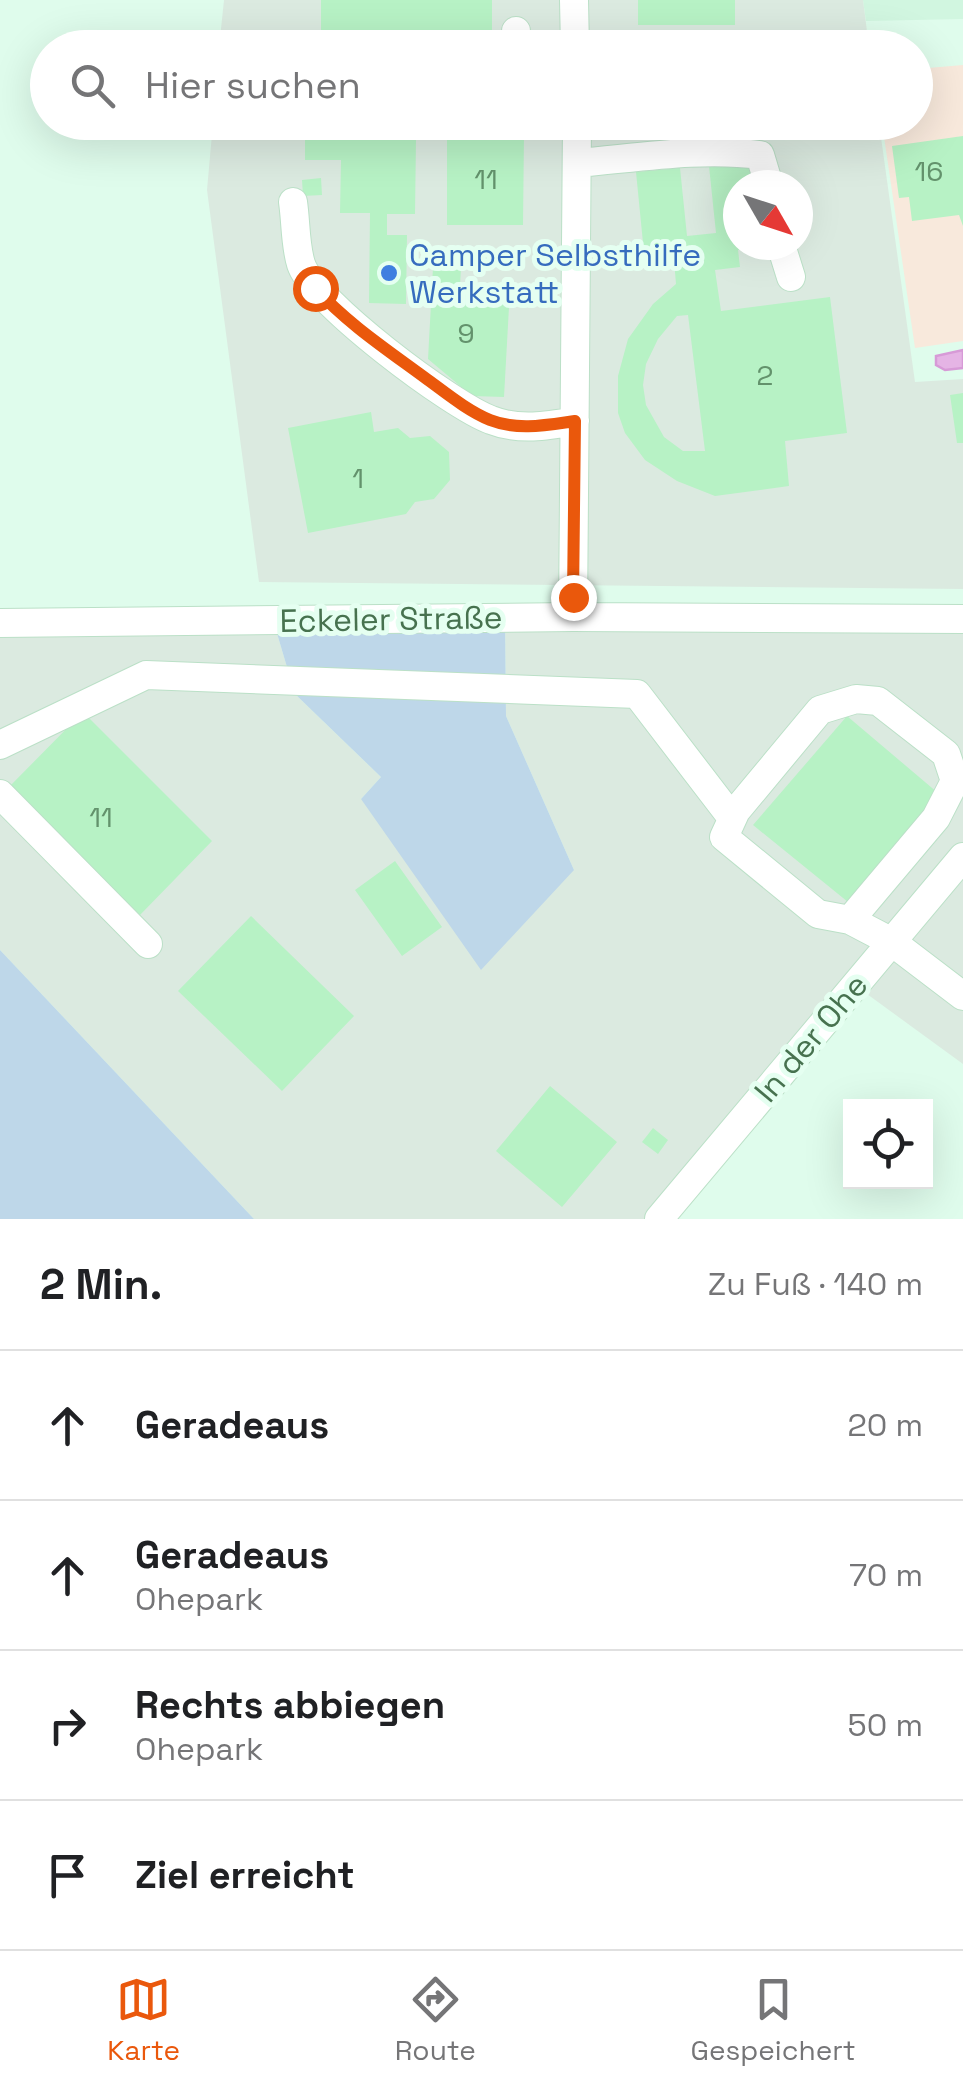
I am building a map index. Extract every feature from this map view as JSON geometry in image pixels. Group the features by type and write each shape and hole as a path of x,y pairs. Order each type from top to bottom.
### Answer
{"street":[{"path":"574,0 575,30"},
{"path":"573,616 578,163 574,140"},
{"path":"578,163 752,154 760,155 764,170"},
{"path":"293,202 301,265 336,312 460,403 491,420 532,428 575,421"},
{"path":"786,260 791,277"},
{"name":"Eckeler Straße","path":"0,623 573,616 963,619"},
{"path":"0,744 146,675 637,694 732,818"},
{"path":"850,920 936,818 956,780 946,754 878,701 856,699 820,710 732,818 724,837 818,914 850,920 892,942 963,996"},
{"path":"0,794 148,944"},
{"name":"In der Ohe","path":"659,1219 963,858"}],"shaded area":[{"path":"224,0 863,0 867,30 221,30"},
{"path":"863,0 963,0 963,19 866,21"},
{"path":"963,65 963,341 915,348 884,140 933,140 933,68"},
{"path":"211,140 881,140 915,382 963,379 963,589 259,582 207,190"},
{"path":"963,350 963,368 945,370 936,365 936,356"},
{"path":"573,617 963,633 963,844 653,1219 254,1219 0,950 0,623 273,620 295,694 381,777 361,799 574,870 506,716 505,618"},
{"path":"505,618 506,716 574,870 481,970 361,799 381,777 295,694 273,620"},
{"path":"963,863 963,1064 856,986"},
{"path":"0,950 254,1219 0,1219"}],"building":[{"path":"321,0 492,0 492,30 321,30"},
{"path":"638,0 735,0 735,25 638,25"},
{"path":"963,136 963,226 959,215 912,221 909,197 899,198 892,146"},
{"path":"305,140 416,140 415,214 387,214 387,235 407,235 406,304 369,303 370,213 340,213 341,160 305,160"},
{"path":"447,140 524,140 523,225 447,225"},
{"path":"754,161 755,170 723,170 723,260 739,260 740,267 715,270 721,311 830,297 847,433 785,441 789,486 715,496 677,481 645,460 625,433 618,413 618,376 628,339 653,304 676,284 674,260 645,263 636,172 680,168 687,236 716,233 709,166","holes":["688,315 705,451 683,451 664,437 646,405 643,385 646,364 658,339 677,316"]},
{"path":"321,178 322,195 303,196 302,180"},
{"path":"434,249 462,250 460,286 510,289 504,397 472,396 428,359"},
{"path":"963,393 963,443 957,443 950,395"},
{"path":"371,412 374,432 398,428 410,438 430,436 449,452 450,480 434,499 415,502 406,514 308,533 288,428"},
{"path":"83,712 212,841 140,915 10,786"},
{"path":"847,716 938,793 848,902 753,825"},
{"path":"395,861 442,927 402,956 355,890"},
{"path":"251,916 354,1016 282,1091 178,991"},
{"path":"550,1086 617,1142 562,1207 496,1151"},
{"path":"653,1128 668,1140 658,1154 642,1142"}],"place":[{"name":"Camper Selbsthilfe Werkstatt","path":"389,273"}],"route":[{"path":"315,288 336,312 460,403 491,420 532,428 575,421 573,597"}]}
